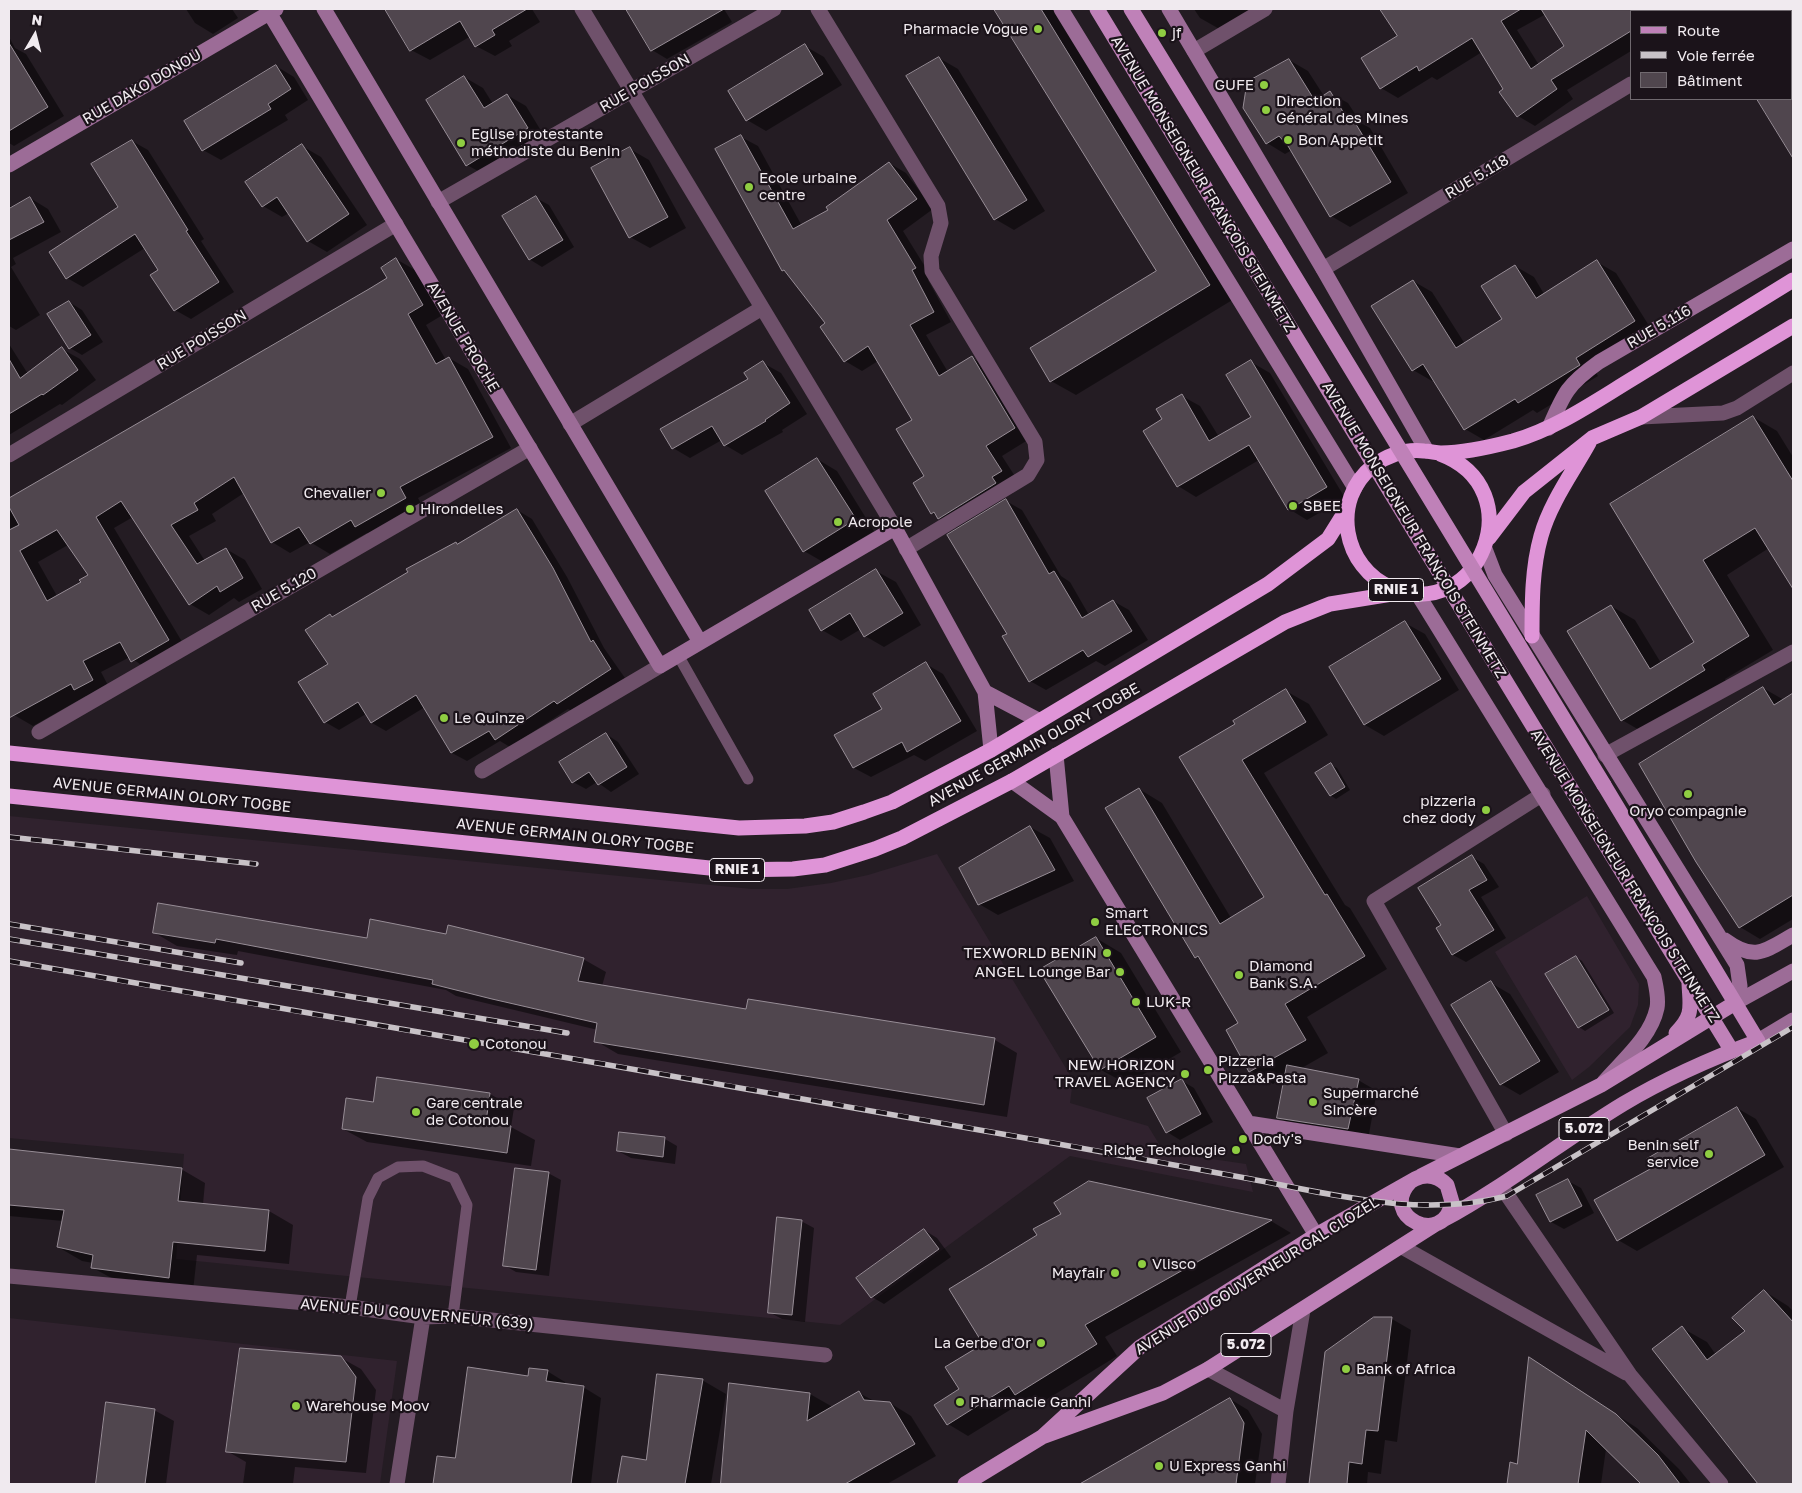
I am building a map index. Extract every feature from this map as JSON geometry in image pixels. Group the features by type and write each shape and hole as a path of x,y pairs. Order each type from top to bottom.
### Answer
{"highway":[{"name":"RNIE 1","path":"1793,280 1549,428 1492,446 1433,452 1407,451 1389,456 1366,472 1354,488 1348,507 1348,538 1357,559 1372,577 1392,589 1411,593 1443,589 1458,582 1471,570 1486,544 1524,492 1592,438 1641,417 1793,326"},
{"path":"1532,636 1532,583 1541,535 1552,509 1592,438"},
{"name":"RNIE 1","path":"1433,452 1464,466 1481,487 1490,513 1486,544"},
{"name":"AVENUE GERMAIN OLORY TOGBE","path":"9,753 747,828 805,826 833,822 892,802 991,750 1284,573 1328,539 1348,507"},
{"name":"AVENUE GERMAIN OLORY TOGBE","path":"9,796 729,870 793,869 825,864 875,849 1012,781 1285,622 1330,604 1411,593"}],"main road":[{"name":"AVENUE MONSEIGNEUR FRANÇOIS STEINMETZ","path":"1097,9 1732,1051"},
{"name":"AVENUE MONSEIGNEUR FRANÇOIS STEINMETZ","path":"1131,9 1758,1041"},
{"path":"1663,1046 1688,1021 1690,1008 1689,981"},
{"name":"AVENUE DU GOUVERNEUR GAL CLOZEL","path":"965,1484 1042,1437 1140,1347 1316,1235 1414,1180 1601,1085 1735,1003"},
{"name":"AVENUE DU GOUVERNEUR GAL CLOZEL","path":"1042,1437 1163,1393 1208,1369 1439,1222 1501,1186 1624,1104 1732,1051 1758,1041"},
{"path":"1429,1176 1438,1178 1448,1187 1452,1205 1439,1222 1419,1224 1405,1214 1402,1195 1414,1180 1429,1176"}],"street":[{"path":"324,9 700,642"},
{"path":"582,9 895,528 985,692 991,750"},
{"name":"RUE POISSON","path":"438,202 774,9"},
{"path":"818,9 938,206 941,223 931,256 932,271 1034,442 1037,460 1028,475 906,549"},
{"name":"AVENUE MONSEIGNEUR FRANÇOIS STEINMETZ","path":"1061,9 1354,488"},
{"path":"1169,9 1433,452"},
{"path":"1194,51 1264,9"},
{"name":"RUE DAKO DONOU","path":"9,166 271,10"},
{"name":"AVENUE PROCHE","path":"271,10 396,224 660,666"},
{"name":"RUE 5.118","path":"1323,269 1630,85"},
{"name":"RUE POISSON","path":"9,455 396,224"},
{"name":"RUE 5.116","path":"1549,428 1563,393 1580,375 1599,362 1793,249"},
{"path":"570,424 762,308"},
{"path":"1641,417 1723,413 1737,408 1793,373"},
{"name":"RUE 5.120","path":"39,732 530,448"},
{"path":"482,771 895,528"},
{"path":"1486,544 1495,576 1737,965 1740,986 1735,1003"},
{"name":"AVENUE MONSEIGNEUR FRANÇOIS STEINMETZ","path":"1411,593 1542,794 1654,977 1658,994 1657,1008 1642,1038 1601,1085"},
{"path":"1605,755 1793,652"},
{"path":"985,692 1038,720"},
{"path":"1056,755 1062,817"},
{"path":"1012,781 1062,817 1316,1235"},
{"path":"1506,1134 1374,901 1542,794"},
{"path":"1719,936 1740,951 1753,953 1764,950 1793,935"},
{"name":"AVENUE DU GOUVERNEUR GAL CLOZEL","path":"1735,1003 1793,971"},
{"name":"AVENUE DU GOUVERNEUR GAL CLOZEL","path":"1758,1041 1793,1020"},
{"path":"1248,1123 1460,1156"},
{"path":"1501,1186 1630,1375 1721,1484"},
{"path":"1402,1247 1630,1375"},
{"name":"AVENUE DU GOUVERNEUR (639)","path":"9,1276 350,1307 423,1317 453,1316 825,1355"},
{"path":"1278,1484 1286,1411 1303,1310"},
{"path":"398,1484 423,1317"},
{"path":"1208,1369 1286,1411"}],"lane":[{"path":"678,655 748,779"},
{"path":"350,1307 368,1198 378,1178 398,1167 424,1166 454,1178 467,1205 453,1316"}],"shaded area":[{"path":"9,816 752,889 787,889 831,883 868,875 937,854 1073,1080 1070,1103 1148,1126 1164,1152 1246,1164 1253,1192 1070,1156 840,1325 176,1259 184,1154 9,1138"},
{"path":"1587,896 1639,984 1638,1005 1630,1027 1589,1067 1572,1080 1495,952"},
{"path":"9,1318 397,1361 380,1484 9,1484"}],"building":[{"path":"385,9 527,9 492,30 495,35 475,47 460,21 410,51"},
{"path":"626,9 724,9 651,51"},
{"path":"994,9 1041,9 1210,285 1050,382 1030,348 1156,271"},
{"path":"1380,9 1521,9 1501,21 1531,69 1564,46 1541,9 1631,9 1630,32 1551,80 1557,89 1517,117 1499,92 1503,89 1472,38 1419,71 1417,66 1380,89 1361,58 1397,36"},
{"path":"9,43 48,107 9,131"},
{"path":"805,44 823,74 746,121 728,91"},
{"path":"939,57 1027,200 994,220 906,76"},
{"path":"1289,59 1315,101 1330,91 1347,118 1351,116 1391,182 1330,217 1288,146 1279,136 1266,144 1243,108 1247,82"},
{"path":"276,65 291,89 268,104 271,109 202,151 184,121"},
{"path":"464,76 484,108 507,94 528,128 466,166 426,100"},
{"path":"1793,99 1793,158 1758,100"},
{"path":"741,135 793,229 828,210 826,207 889,162 917,199 887,220 916,268 912,270 934,312 910,325 939,376 972,356 1015,428 986,446 1002,471 992,477 996,483 938,519 934,512 931,514 913,483 924,476 896,429 912,420 868,346 844,362 820,327 825,323 784,270 782,271 715,149"},
{"path":"132,140 219,282 174,311 150,275 158,270 135,234 66,279 49,252 118,207 91,164"},
{"path":"302,144 349,214 307,242 277,197 262,207 245,182"},
{"path":"630,147 668,217 629,238 591,168"},
{"path":"536,196 563,240 529,260 502,216"},
{"path":"30,197 44,222 9,240 9,209"},
{"path":"396,258 423,305 408,314 436,364 449,357 493,437 400,487 406,498 355,527 351,520 310,544 299,527 271,543 234,477 194,503 198,510 171,525 197,564 226,548 243,578 220,592 217,586 189,605 121,501 96,517 169,640 131,662 120,642 83,661 93,680 74,690 71,684 9,718 9,530 19,525 9,507 9,498 387,278 381,268","holes":["57,530 88,575 79,580 81,582 47,601 20,551"]},
{"path":"1597,260 1635,321 1576,358 1580,365 1518,403 1515,399 1464,430 1423,364 1412,371 1371,306 1413,280 1456,348 1502,319 1481,286 1515,265 1536,298"},
{"path":"69,301 91,335 69,349 47,314"},
{"path":"62,347 78,370 43,395 9,414 9,359 20,378"},
{"path":"1251,360 1327,487 1288,510 1249,445 1177,487 1143,431 1162,419 1156,409 1182,394 1209,441 1251,417 1226,375"},
{"path":"763,361 790,403 766,421 724,446 712,426 672,449 660,429 748,379 744,373"},
{"path":"1753,416 1793,481 1793,589 1755,528 1703,560 1749,636 1702,665 1705,670 1621,721 1567,631 1611,605 1650,669 1694,642 1610,504"},
{"path":"817,458 856,519 803,552 765,491"},
{"path":"1006,499 1049,574 1054,571 1082,618 1113,600 1132,631 1088,657 1083,650 1029,682 1002,636 1007,634 947,535"},
{"path":"517,509 553,568 591,642 593,640 611,669 557,704 554,701 495,740 489,731 451,753 416,695 371,723 358,702 324,723 298,682 328,664 305,630 330,614 332,617 408,572 406,569 456,542 457,544"},
{"path":"876,569 903,613 864,637 850,613 821,631 809,610"},
{"path":"1405,621 1441,679 1364,725 1329,667"},
{"path":"926,662 961,721 907,752 902,742 853,768 834,735 882,709 873,694"},
{"path":"1763,687 1774,705 1793,693 1793,895 1739,928 1696,862 1639,764"},
{"path":"1286,689 1306,722 1242,760 1365,956 1285,1004 1306,1040 1249,1072 1226,1030 1238,1023 1198,956 1195,958 1105,808 1139,788 1220,924 1264,897 1179,757 1235,724 1233,721"},
{"path":"606,733 627,767 598,785 589,772 572,783 559,762"},
{"path":"1331,763 1345,787 1330,796 1315,773"},
{"path":"1030,826 1055,870 978,905 959,868"},
{"path":"1472,855 1487,880 1469,890 1494,930 1452,955 1436,928 1441,925 1418,888"},
{"path":"158,903 367,938 370,919 446,934 448,925 584,958 578,981 746,1009 748,999 995,1038 984,1105 594,1042 597,1023 432,984 433,980 216,939 215,943 153,933"},
{"path":"1096,937 1156,1037 1100,1070 1039,970"},
{"path":"1576,956 1609,1010 1578,1028 1545,974"},
{"path":"1491,981 1540,1061 1500,1085 1451,1005"},
{"path":"1287,1065 1359,1079 1348,1129 1277,1118"},
{"name":"Gare centrale de Cotonou","path":"377,1077 490,1093 486,1122 511,1126 507,1153 342,1129 346,1098 373,1102"},
{"path":"1182,1079 1201,1114 1166,1133 1147,1098"},
{"path":"1737,1107 1765,1155 1617,1241 1594,1200 1652,1168 1647,1159"},
{"path":"619,1132 665,1137 663,1157 617,1151"},
{"path":"9,1149 182,1168 178,1201 269,1210 265,1251 173,1242 169,1278 91,1268 93,1255 57,1247 64,1210 9,1205"},
{"path":"515,1168 549,1172 536,1270 503,1266"},
{"path":"1568,1179 1582,1206 1550,1222 1536,1195"},
{"path":"1089,1181 1272,1220 1085,1325 1097,1344 1015,1395 1009,1386 947,1425 934,1405 959,1389 945,1367 983,1344 949,1289 1037,1235 1033,1229 1061,1214 1054,1203"},
{"path":"777,1217 802,1220 792,1315 768,1313"},
{"path":"924,1229 939,1249 871,1298 856,1278"},
{"path":"1764,1290 1793,1322 1793,1484 1758,1484 1652,1349 1682,1326 1707,1360 1745,1331 1732,1318"},
{"path":"1374,1317 1392,1317 1378,1431 1366,1430 1362,1464 1349,1462 1347,1484 1309,1484 1325,1352"},
{"path":"240,1348 341,1356 356,1377 346,1462 226,1452"},
{"path":"1529,1357 1616,1414 1658,1455 1680,1484 1641,1484 1586,1430 1578,1484 1507,1484 1510,1462 1517,1464"},
{"path":"468,1367 528,1376 529,1368 548,1370 546,1381 584,1386 571,1484 433,1484 437,1456 455,1458"},
{"path":"657,1374 703,1379 685,1484 617,1484 622,1456 646,1460"},
{"path":"729,1383 810,1393 807,1421 859,1391 864,1400 890,1402 915,1444 845,1484 721,1484"},
{"path":"1230,1398 1244,1423 1236,1484 1080,1484"},
{"path":"106,1402 155,1409 145,1484 96,1484"}],"railway":[{"path":"9,837 256,864"},
{"path":"9,924 241,963"},
{"path":"9,939 567,1033"},
{"path":"9,961 898,1115 1347,1197 1411,1205 1443,1205 1507,1196 1793,1027"}],"place":[{"name":"Pharmacie Vogue","path":"1038,29"},
{"name":"jf","path":"1162,33"},
{"name":"GUFE","path":"1264,85"},
{"name":"Direction Général des Mines","path":"1266,110"},
{"name":"Bon Appetit","path":"1288,140"},
{"name":"Eglise protestante méthodiste du Benin","path":"461,143"},
{"name":"Ecole urbaine centre","path":"749,187"},
{"name":"Chevalier","path":"381,493"},
{"name":"SBEE","path":"1293,506"},
{"name":"Hirondelles","path":"410,509"},
{"name":"Acropole","path":"838,522"},
{"name":"Le Quinze","path":"444,718"},
{"name":"Oryo compagnie","path":"1688,794"},
{"name":"pizzeria chez dody","path":"1486,810"},
{"name":"Smart ELECTRONICS","path":"1095,922"},
{"name":"TEXWORLD BENIN","path":"1107,953"},
{"name":"ANGEL Lounge Bar","path":"1120,972"},
{"name":"Diamond Bank S.A.","path":"1239,975"},
{"name":"LUK-R","path":"1136,1002"},
{"name":"Cotonou","path":"474,1044"},
{"name":"Pizzeria Pizza&Pasta","path":"1208,1070"},
{"name":"NEW HORIZON TRAVEL AGENCY","path":"1185,1074"},
{"name":"Supermarché Sincère","path":"1313,1102"},
{"name":"Gare centrale de Cotonou","path":"416,1112"},
{"name":"Dody's","path":"1243,1139"},
{"name":"Riche Techologie","path":"1236,1150"},
{"name":"Benin self service","path":"1709,1154"},
{"name":"Vlisco","path":"1142,1264"},
{"name":"Mayfair","path":"1115,1273"},
{"name":"La Gerbe d'Or","path":"1041,1343"},
{"name":"Bank of Africa","path":"1346,1369"},
{"name":"Pharmacie Ganhi","path":"960,1402"},
{"name":"Warehouse Moov","path":"296,1406"},
{"name":"U Express Ganhi","path":"1159,1466"}]}
